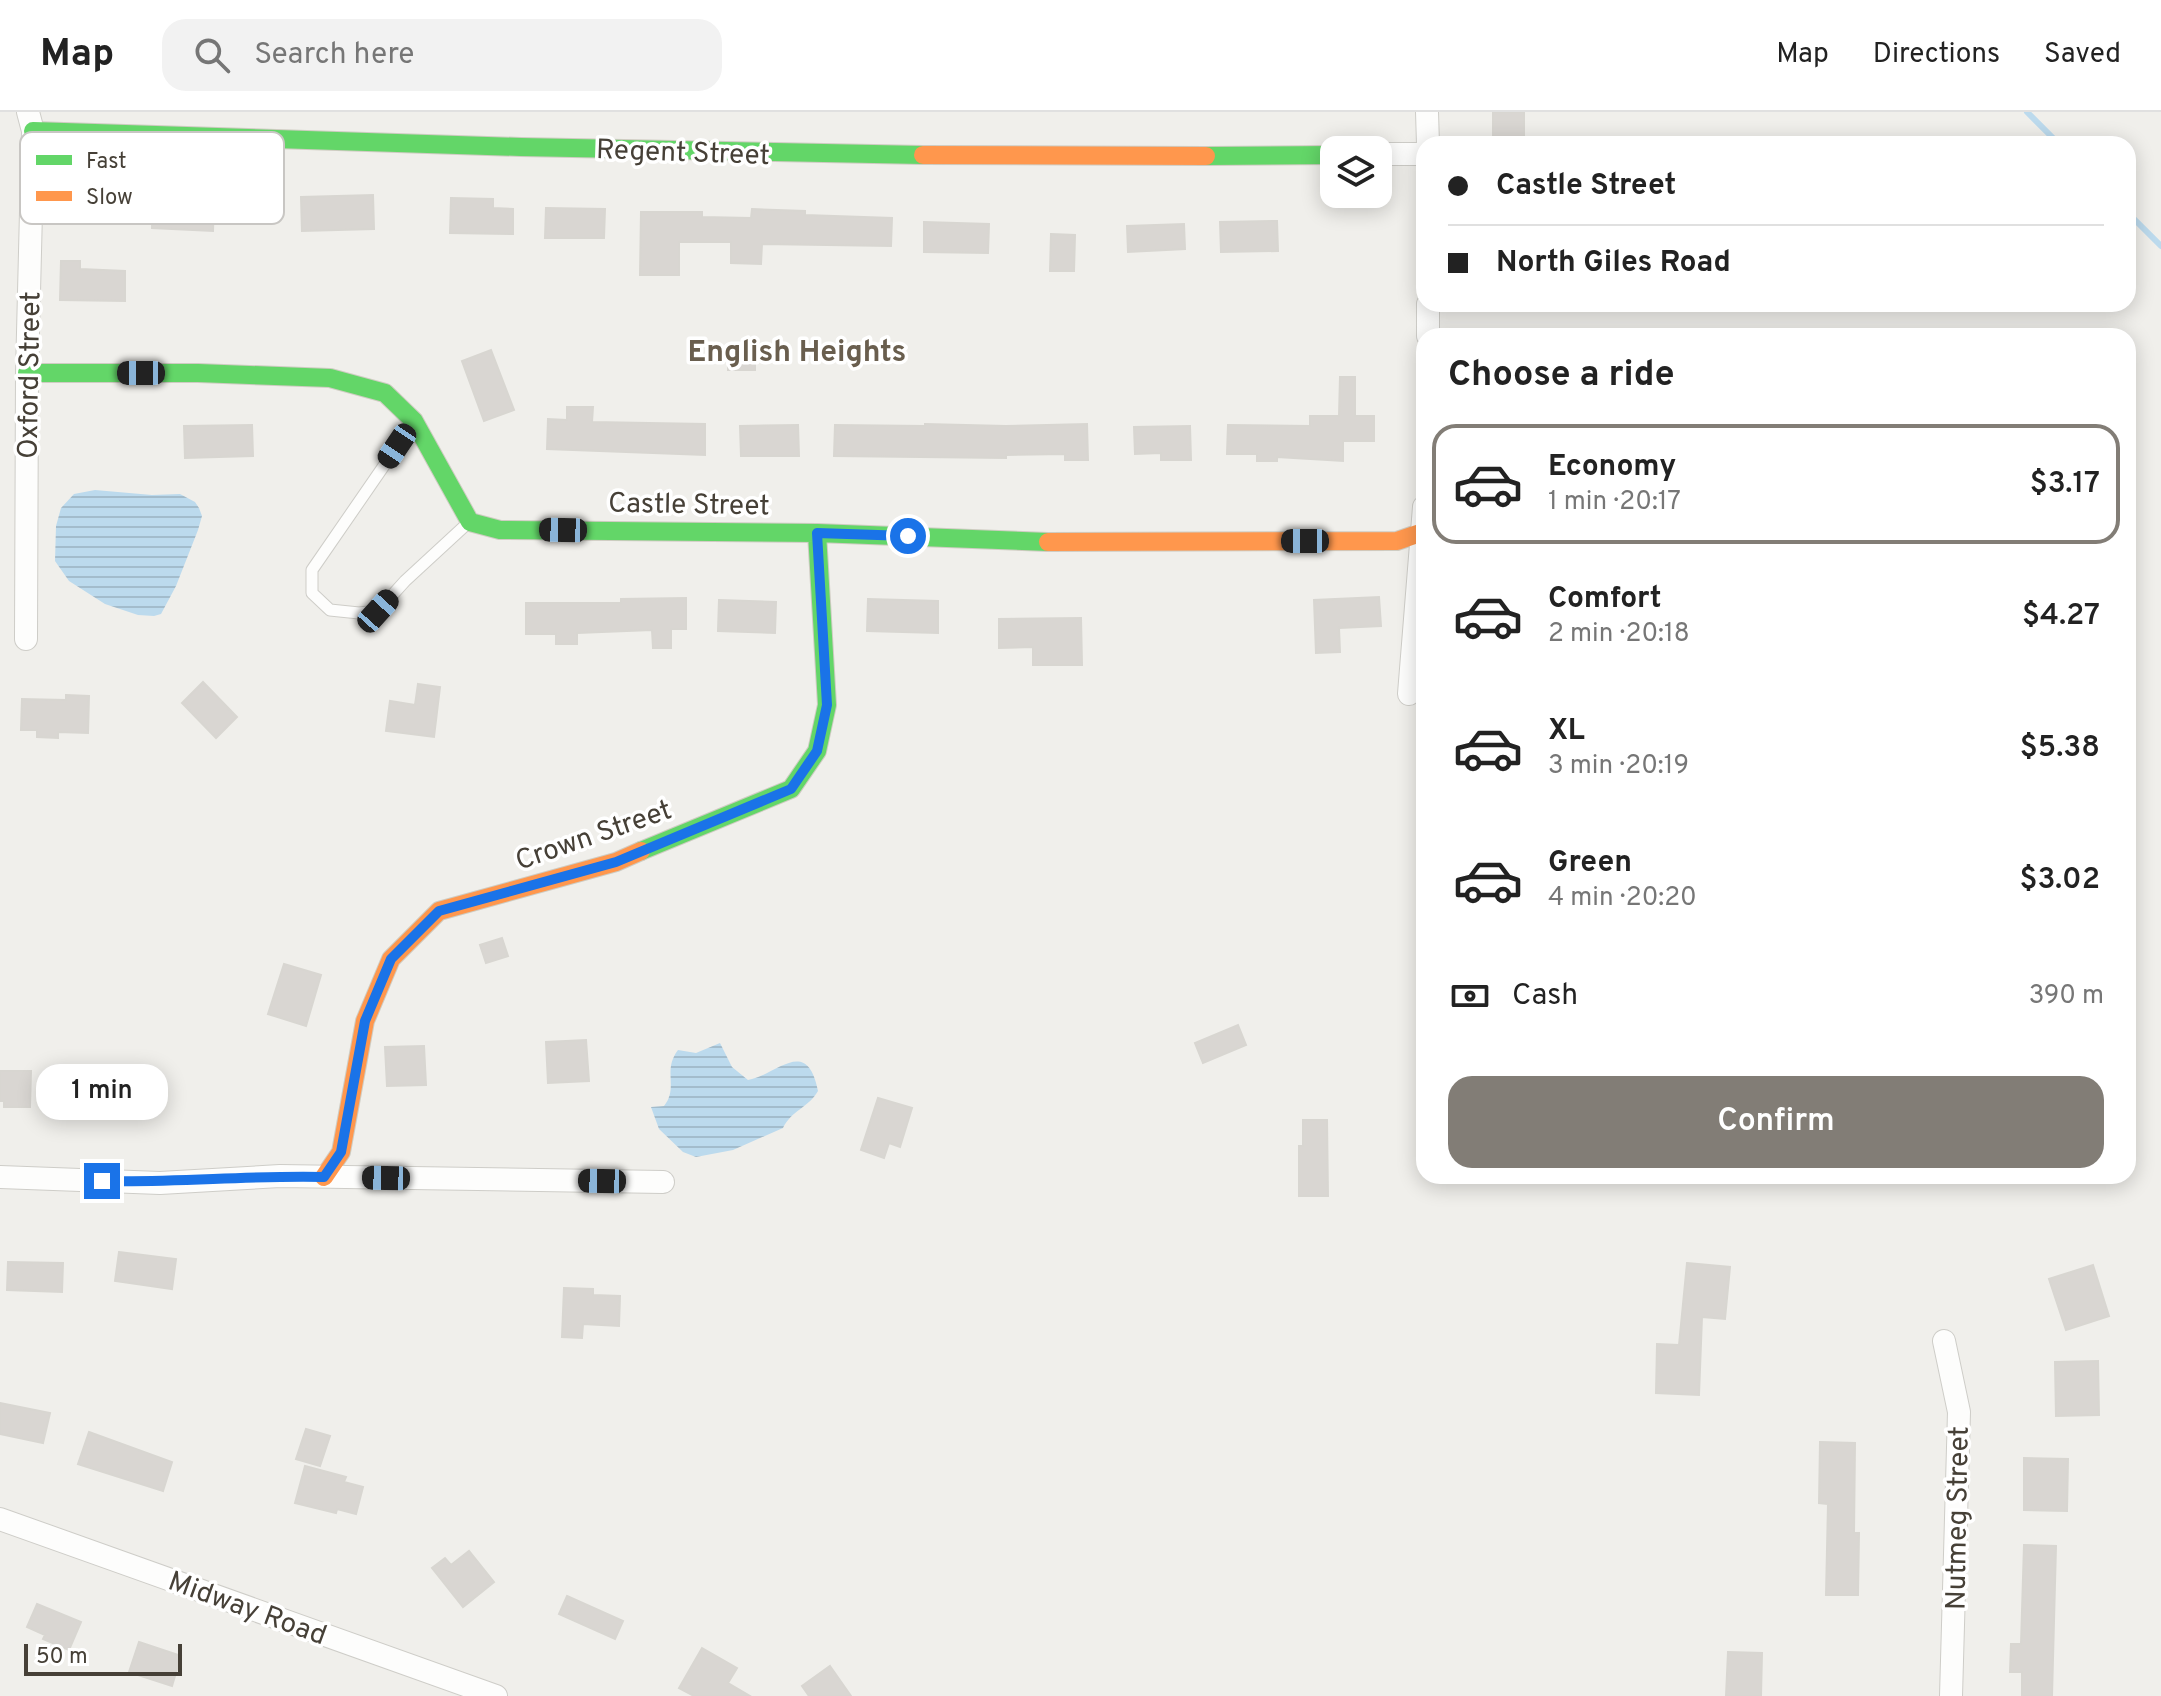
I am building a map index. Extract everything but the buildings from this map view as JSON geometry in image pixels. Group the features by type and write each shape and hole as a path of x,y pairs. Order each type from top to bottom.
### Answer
{"street":[{"path":"1427,112 1428,136"},
{"name":"Regent Street","path":"31,121 273,132"},
{"name":"Regent Street","path":"284,132 735,153 1151,158 1320,155"},
{"path":"1392,154 1416,154"},
{"name":"Oxford Street","path":"26,639 29,224"},
{"path":"27,373 198,373 330,378 385,393 414,421 470,522"},
{"name":"Castle Street","path":"470,522 500,530 817,533 1089,543 1397,541 1416,534"},
{"name":"Crown Street","path":"324,1177 341,1152 365,1021 391,959 439,911 616,862 791,789 817,751 827,705 817,533"},
{"path":"1409,694 1416,613"},
{"path":"0,1177 160,1183 280,1176 663,1182"},
{"name":"Nutmeg Street","path":"1944,1341 1959,1412 1951,1696"},
{"name":"Midway Road","path":"0,1519 496,1696"}],"lane":[{"path":"414,421 312,570 312,593 330,610 378,611 405,581 470,522"}],"water":[{"path":"95,490 180,494 195,502 199,508 202,516 198,530 176,586 161,614 138,615 105,604 69,581 55,561 56,526 61,508 74,494"},
{"path":"720,1043 732,1067 748,1080 799,1062 813,1074 818,1091 783,1128 733,1150 696,1157 683,1152 659,1129 651,1107 664,1106 668,1099 671,1065 678,1050 696,1053"}],"waterway":[{"path":"2027,112 2051,136"},
{"path":"2136,221 2161,246"}],"traffic: fast":[{"path":"33,131 64,132"},
{"path":"284,139 923,155"},
{"path":"1206,156 1320,155"},
{"path":"27,373 198,373 330,378 385,393 414,421 470,522 500,530 817,533 1048,542"},
{"path":"641,851 791,789 817,751 827,705 817,533"}],"traffic: slow":[{"path":"923,155 1206,156"},
{"path":"1048,542 1397,541 1416,534"},
{"path":"324,1177 341,1152 365,1021 391,959 439,911 616,862 641,851"}],"district":[{"name":"English Heights","path":"797,351"}],"route":[{"path":"102,1181 160,1183 280,1176 324,1177 341,1152 365,1021 391,959 439,911 616,862 791,789 817,751 827,705 817,533 908,536"}]}
